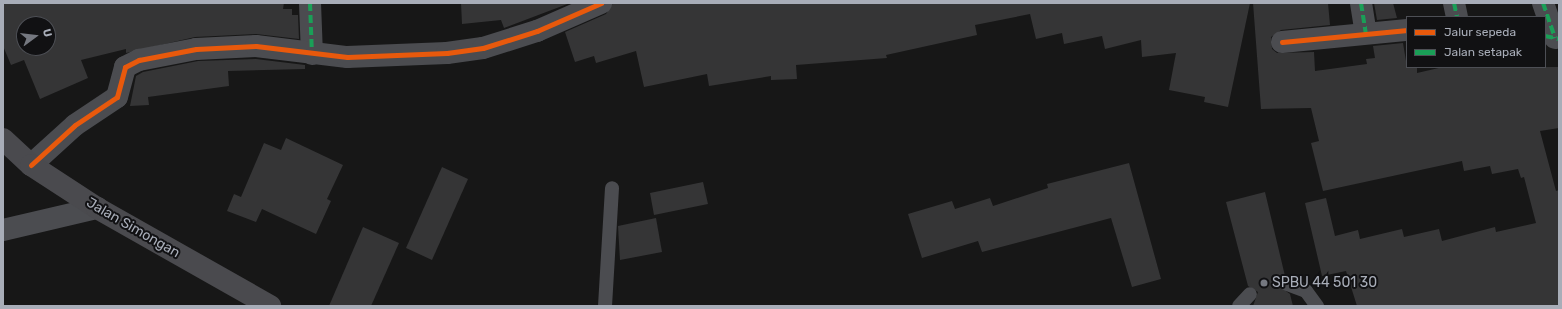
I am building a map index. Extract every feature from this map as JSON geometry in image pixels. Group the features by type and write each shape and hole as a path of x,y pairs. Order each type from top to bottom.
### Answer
{"main road":[{"name":"Jalan Simongan","path":"3,139 31,165 97,208 270,306"}],"street":[{"path":"310,3 312,54"},
{"path":"31,165 75,124 117,97 123,72 129,64 196,49 256,46 312,54 355,56 447,53 483,48 538,31 601,3"},
{"path":"1361,3 1366,33"},
{"path":"1454,3 1457,16"},
{"path":"1543,3 1553,38"},
{"path":"1282,42 1406,30"},
{"path":"3,230 97,208"}],"lane":[{"path":"605,306 612,188"},
{"path":"1287,284 1306,291 1317,306"},
{"path":"1239,306 1250,294"}],"building":[{"path":"3,3 284,3 283,9 292,9 292,15 298,15 299,39 256,34 195,37 126,53 126,49 81,60 88,78 40,99 24,60 11,65 3,46"},
{"path":"461,3 570,3 504,28 501,20 462,24"},
{"path":"613,3 1250,3 1228,107 1204,102 1205,97 1169,90 1176,53 1142,57 1141,40 1105,49 1102,36 1064,44 1062,33 1036,39 1030,14 975,25 977,35 886,55 887,58 796,65 797,79 771,80 771,76 709,86 707,74 644,87 636,51 596,63 594,56 575,62 565,32 606,14"},
{"path":"1253,3 1328,3 1330,25 1281,30 1271,37 1272,49 1277,53 1314,52 1315,71 1367,64 1366,59 1375,58 1373,46 1403,43 1406,68 1417,68 1417,73 1439,68 1559,67 1559,128 1540,131 1556,191 1559,190 1559,306 1357,306 1346,271 1322,276 1305,203 1326,198 1335,236 1358,230 1360,239 1402,229 1404,237 1439,229 1442,241 1495,227 1496,232 1536,223 1524,177 1521,178 1518,169 1492,174 1490,166 1464,171 1462,161 1323,191 1311,143 1319,141 1311,108 1261,109"},
{"path":"1374,3 1393,3 1397,18 1377,20"},
{"path":"256,59 305,65 305,69 228,71 229,86 148,97 149,105 130,106 136,76 143,72 198,61"},
{"path":"286,138 343,165 327,199 331,201 316,234 262,209 256,222 227,211 234,194 241,197 264,143 281,150"},
{"path":"1129,163 1161,279 1132,287 1111,218 982,252 978,241 922,258 908,214 952,201 955,209 990,198 993,206 1048,188 1047,184"},
{"path":"442,167 468,179 432,260 406,248"},
{"path":"703,182 708,204 654,215 650,193"},
{"path":"1265,192 1285,276 1279,286 1290,294 1293,306 1253,306 1258,292 1248,286 1226,202"},
{"path":"656,218 662,252 620,260 618,226"},
{"path":"363,227 399,243 371,306 329,306"}],"marked path":[{"path":"310,3 312,54"},
{"path":"1361,3 1366,33"},
{"path":"1454,3 1457,16"},
{"path":"1543,3 1555,38"},
{"path":"1546,36 1559,39"}],"cycle path":[{"path":"31,165 75,125 117,97 125,67 139,60 196,49 256,46 347,57 447,53 483,48 537,31 601,3"},
{"path":"1282,42 1406,30"}],"place":[{"name":"SPBU 44 501 30","path":"1264,283"}]}
